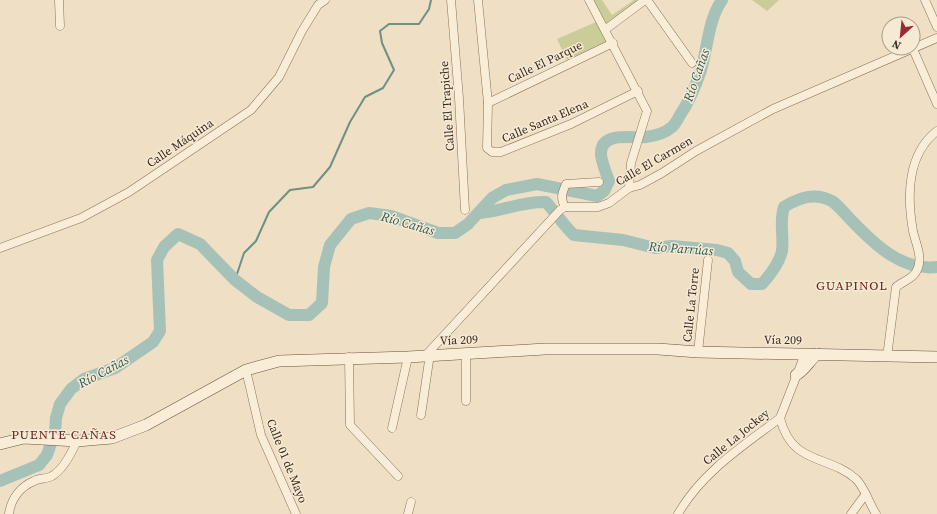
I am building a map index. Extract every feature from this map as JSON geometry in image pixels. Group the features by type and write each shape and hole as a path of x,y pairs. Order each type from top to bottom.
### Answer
{"main road":[{"name":"Vía 209","path":"0,444 24,438 77,441 112,438 146,425 246,370 279,361 350,357 408,357 428,354 545,349 658,349 698,352 937,357"},
{"path":"796,375 803,371 808,362 817,354"}],"street":[{"path":"59,0 60,26"},
{"name":"Calle Máquina","path":"0,248 81,218 129,192 251,110 279,77 302,30 318,5 325,0"},
{"name":"Calle El Trapiche","path":"450,0 459,98 465,210"},
{"name":"Calle Santa Elena","path":"478,0 488,103 487,148 492,152 498,153 571,124 638,91"},
{"path":"589,0 606,29 647,111 631,163 629,188"},
{"path":"606,29 646,0 692,63"},
{"path":"925,0 937,27"},
{"name":"Calle El Carmen","path":"921,45 937,38"},
{"name":"Calle El Parque","path":"488,103 613,43"},
{"name":"Calle El Carmen","path":"562,208 598,207 608,204 629,188 662,173 696,151 773,110 897,56"},
{"path":"916,56 937,104"},
{"path":"887,357 896,287 916,273 920,260 913,230 911,206 911,180 915,158 928,138 937,131"},
{"path":"421,415 428,354 562,208 562,193 566,184 599,182"},
{"name":"Calle La Torre","path":"698,352 708,260"},
{"path":"466,353 466,401"},
{"path":"805,354 780,418 783,428 792,443 814,458 852,476 856,480 876,514"},
{"path":"350,357 350,425 398,476"},
{"path":"392,428 408,357"},
{"name":"Calle 01 de Mayo","path":"246,370 261,435 296,514"},
{"name":"Calle La Jockey","path":"678,514 684,503 715,468 780,418"},
{"path":"9,514 10,507 18,491 34,481 52,476 71,455 77,441"},
{"path":"851,514 865,495"},
{"path":"408,514 411,502"}],"green space":[{"path":"593,0 602,0 612,15 634,0 638,0 608,24 605,22"},
{"path":"752,0 779,0 767,11"},
{"path":"596,22 608,42 567,60 557,39"}],"waterway":[{"path":"235,280 244,253 256,241 269,212 290,190 313,187 330,167 350,122 365,97 383,88 394,70 382,43 380,31 389,24 419,24 429,9 431,0"},
{"name":"Río Cañas","path":"0,481 39,465 47,455 55,432 56,418 60,404 71,389 84,379 115,368 153,342 160,331 157,260 164,247 178,234 200,244 235,280 257,297 289,315 309,315 322,303 324,267 330,245 351,219 369,213 391,216 438,233 455,233 468,224 492,198 506,190 537,184 597,196 604,191 609,181 601,155 602,147 606,142 618,137 646,137 663,133 672,127 676,121 697,82 711,25 717,8 722,0"},
{"name":"Río Parrúas","path":"480,213 530,203 546,202 574,235 623,240 655,248 672,246 717,250 728,253 735,261 738,272 751,284 762,284 771,273 781,256 782,218 784,207 801,198 813,196 826,198 835,203 870,239 901,261 912,265 937,267"}],"district":[{"name":"GUAPINOL","path":"852,285"},
{"name":"PUENTE CAÑAS","path":"64,434"}]}
